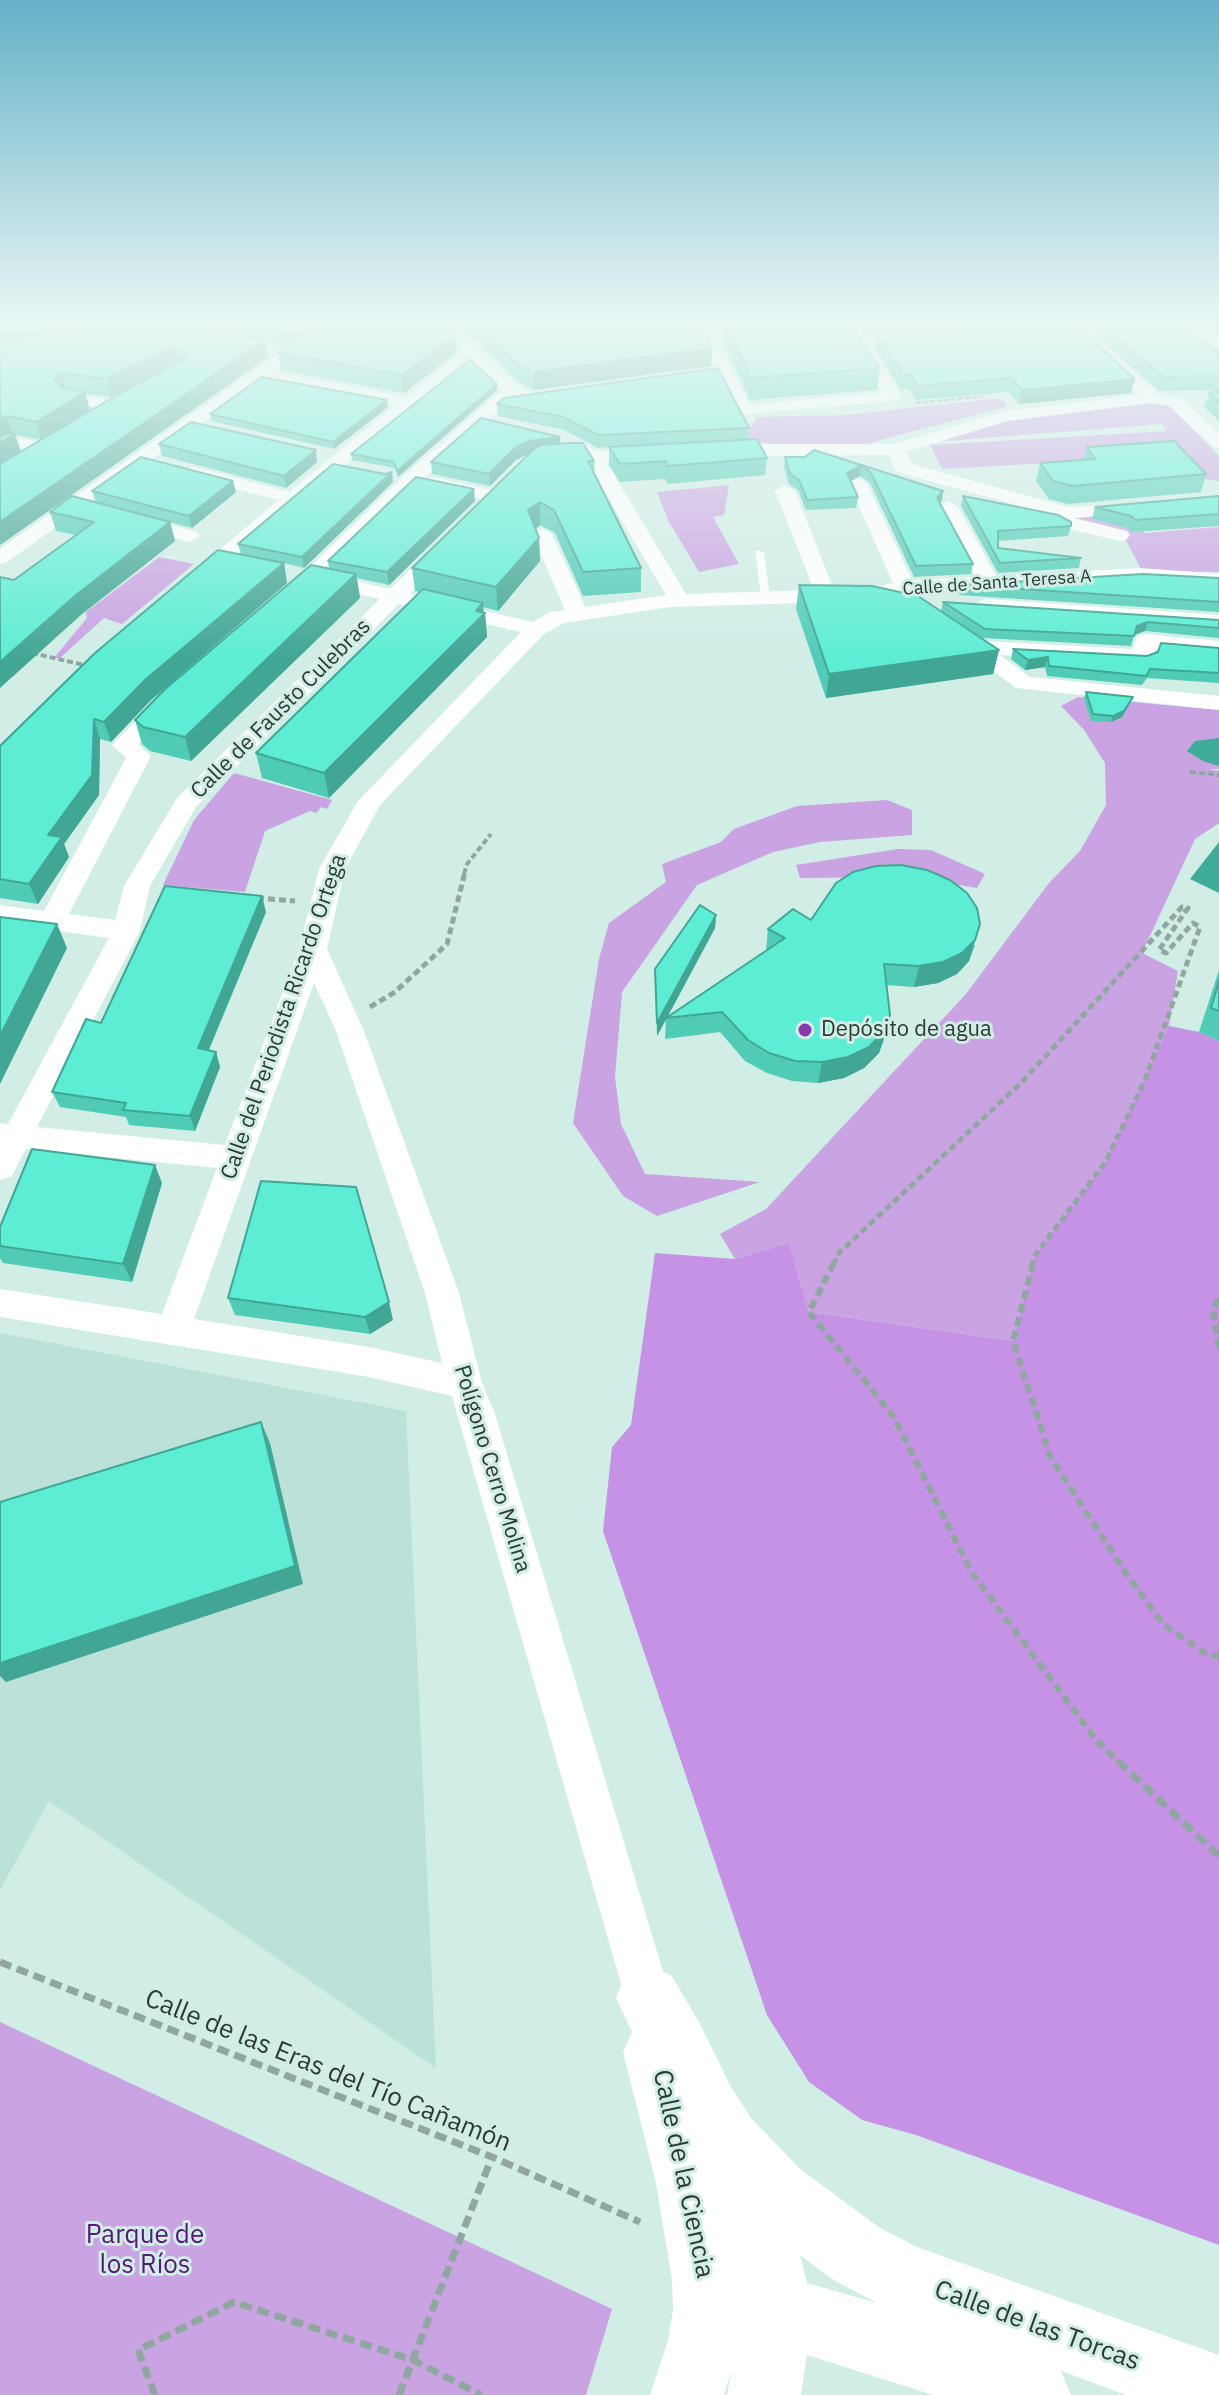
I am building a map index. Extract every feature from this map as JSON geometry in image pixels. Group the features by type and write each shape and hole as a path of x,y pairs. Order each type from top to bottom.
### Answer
{"street":[{"path":"0,558 171,438"},
{"path":"182,589 292,498 331,459 360,438"},
{"path":"275,610 458,438"},
{"path":"522,467 553,438"},
{"path":"556,438 580,447 594,458 679,600"},
{"path":"702,452 762,448 833,451 895,449 929,438"},
{"path":"0,450 12,442 50,445 22,463"},
{"path":"895,449 904,468 1068,513 1154,505"},
{"path":"833,451 871,477 944,497 1120,535"},
{"path":"522,467 555,457 670,454"},
{"path":"141,459 292,498"},
{"path":"331,459 358,469"},
{"name":"Calle de Fausto Culebras","path":"0,1168 7,1136 126,931 137,886 186,803 522,467"},
{"path":"871,477 893,597 1219,621"},
{"path":"412,479 495,496"},
{"path":"785,491 826,595"},
{"path":"76,506 190,536"},
{"path":"948,507 989,581"},
{"path":"542,534 577,613"},
{"path":"217,559 248,565"},
{"path":"279,571 536,629"},
{"name":"Calle de Santa Teresa A","path":"679,600 826,595 893,597 989,581 1140,574 1219,580"},
{"name":"Calle del Periodista Ricardo Ortega","path":"173,1330 313,949 332,869 370,801 536,629 558,617 577,613 679,600"},
{"path":"944,626 1024,683 1157,688 1219,703"},
{"path":"977,647 1144,656 1145,641 1219,648"},
{"path":"52,922 139,756 124,745 161,707 185,688"},
{"path":"0,914 126,931"},
{"name":"Polígono Cerro Molina","path":"313,949 345,1022 442,1293 464,1383 476,1411 648,1998"},
{"path":"7,1136 235,1158"},
{"path":"0,1303 369,1362 464,1383"},
{"path":"648,1998 676,2045 752,2208 725,2264 729,2295 696,2368"},
{"name":"Calle de la Ciencia","path":"648,1998 656,2052 677,2130 725,2264 764,2395"},
{"path":"707,2111 727,2142 775,2192 878,2265"},
{"path":"725,2264 823,2246 878,2265"},
{"path":"725,2264 890,2343 1034,2395"},
{"name":"Calle de las Torcas","path":"878,2265 1219,2392"}],"lane":[{"path":"759,552 766,597"}],"path":[{"path":"31,653 91,666"},
{"path":"1190,772 1219,775"},
{"path":"345,1022 395,992 447,944 467,864 491,834"},
{"path":"253,897 326,903"},
{"path":"1219,1656 1208,1655 1164,1625 1127,1575 1050,1456 1013,1341 1035,1255 1105,1163 1145,1080 1200,927 1193,923 1166,953 1159,950 1188,908 1182,907 1021,1083 839,1253 809,1312 894,1417 972,1573 1097,1741 1219,1856"},
{"path":"1219,1299 1213,1309 1219,1352"},
{"name":"Calle de las Eras del Tío Cañamón","path":"0,1962 492,2157 725,2264"},
{"path":"399,2395 492,2157"},
{"path":"155,2395 138,2350 234,2302 413,2360 481,2395"}],"shaded area":[{"path":"1219,738 1219,766 1187,751 1195,741"},
{"path":"1219,842 1219,893 1190,879"},
{"path":"1169,1026 1199,1032 1219,1041 1219,2245 916,2135 862,2120 809,2082 767,2015 603,1531 612,1447 631,1425 655,1253 735,1259 789,1243 809,1312 1013,1341 1035,1255 1105,1163"},
{"path":"0,1333 406,1411 436,2068 49,1801 0,1890"}],"green space":[{"path":"746,438 889,438 866,444 803,446 747,442"},
{"path":"947,438 988,438 934,442"},
{"path":"1052,438 1201,438 1219,456 1219,481 1197,478 1192,458 1186,451 1188,455 942,469 930,445"},
{"path":"729,485 724,515 713,517 739,564 699,572 669,522 657,492"},
{"path":"1125,513 1145,533 1219,527 1219,572 1142,571 1121,531 1069,518"},
{"path":"159,557 194,564 122,624 104,618 60,658 54,658 87,618 86,612"},
{"path":"1078,697 1219,710 1219,769 1208,769 1219,771 1219,823 1195,839 1142,953 1178,971 1169,1026 1105,1163 1035,1255 1013,1341 809,1312 789,1243 735,1259 720,1234 766,1209 966,994 1049,883 1080,851 1106,805 1105,763 1084,730 1061,706"},
{"path":"234,773 332,800 327,809 321,807 316,813 310,811 265,831 245,892 163,885 194,820"},
{"path":"887,800 912,810 912,835 820,842 773,852 697,885 622,992 615,1077 621,1124 645,1174 760,1182 657,1216 623,1196 573,1123 599,959 609,923 666,882 662,864 721,842 734,829 797,806"},
{"path":"898,849 931,850 985,874 977,888 909,877 800,878 796,865"},
{"name":"Parque de los Ríos","path":"0,2022 612,2309 586,2395 0,2395"}],"building":[{"path":"44,438 123,438 0,522 0,464"},
{"path":"168,438 261,438 316,450 284,476 159,444"},
{"path":"314,438 338,438 333,442"},
{"path":"372,438 435,438 397,471 394,462 351,454"},
{"path":"459,438 554,438 529,441 515,448 489,474 431,462"},
{"path":"757,439 767,458 668,466 666,461 620,464 609,447"},
{"path":"1174,441 1206,474 1073,486 1053,481 1040,463 1095,459 1087,447"},
{"path":"583,443 594,461 588,461 641,568 583,572 554,510 540,502 528,510 539,538 496,587 412,568 533,450 541,445"},
{"path":"814,450 943,491 937,498 973,564 916,566 871,473 861,465 847,473 858,497 807,500 799,480 790,474 785,457 805,457"},
{"path":"141,457 233,481 189,516 92,491"},
{"path":"333,464 385,474 392,472 302,557 238,544"},
{"path":"416,477 474,489 387,572 328,561"},
{"path":"72,496 170,522 76,595 0,662 0,577 14,580 94,522 50,512"},
{"path":"963,496 1058,515 1071,522 1071,526 998,531 998,548 1081,558 1000,563"},
{"path":"1219,496 1219,514 1135,520 1131,516 1095,507"},
{"path":"218,550 284,563 145,680 104,722 94,719 92,775 48,835 62,837 29,884 0,879 0,746 95,653"},
{"path":"311,565 356,574 185,737 143,727 135,720 164,690"},
{"path":"1143,574 1219,578 1219,602 961,585"},
{"path":"799,585 872,586 918,596 999,650 829,674"},
{"path":"423,589 483,603 476,611 485,613 324,773 256,753"},
{"path":"943,602 1219,620 1219,628 1148,622 1137,626 1134,636 985,629"},
{"path":"1161,643 1219,648 1219,673 1150,669 1146,676 1049,666 1048,657 1028,660 1013,649 1147,656 1158,652"},
{"path":"1086,692 1133,697 1124,711 1113,716 1093,714"},
{"path":"901,865 927,870 950,880 967,893 977,908 980,924 975,940 962,953 943,962 919,966 884,964 890,1015 883,1032 869,1047 848,1057 822,1062 795,1061 769,1053 748,1040 722,1012 666,1018 785,938 768,929 793,909 811,920 836,883 853,872 876,866"},
{"path":"165,886 262,896 198,1048 216,1052 190,1116 123,1110 126,1103 52,1092 86,1019 101,1023"},
{"path":"700,905 716,915 657,1023 655,969"},
{"path":"0,917 57,924 0,1036"},
{"path":"1219,981 1219,1011 1211,1008"},
{"path":"32,1149 155,1165 123,1264 0,1246 0,1227"},
{"path":"261,1181 356,1187 389,1302 365,1317 228,1298"},
{"path":"261,1422 295,1566 0,1663 0,1502"}],"place":[{"name":"Depósito de agua","path":"805,1030"}]}
